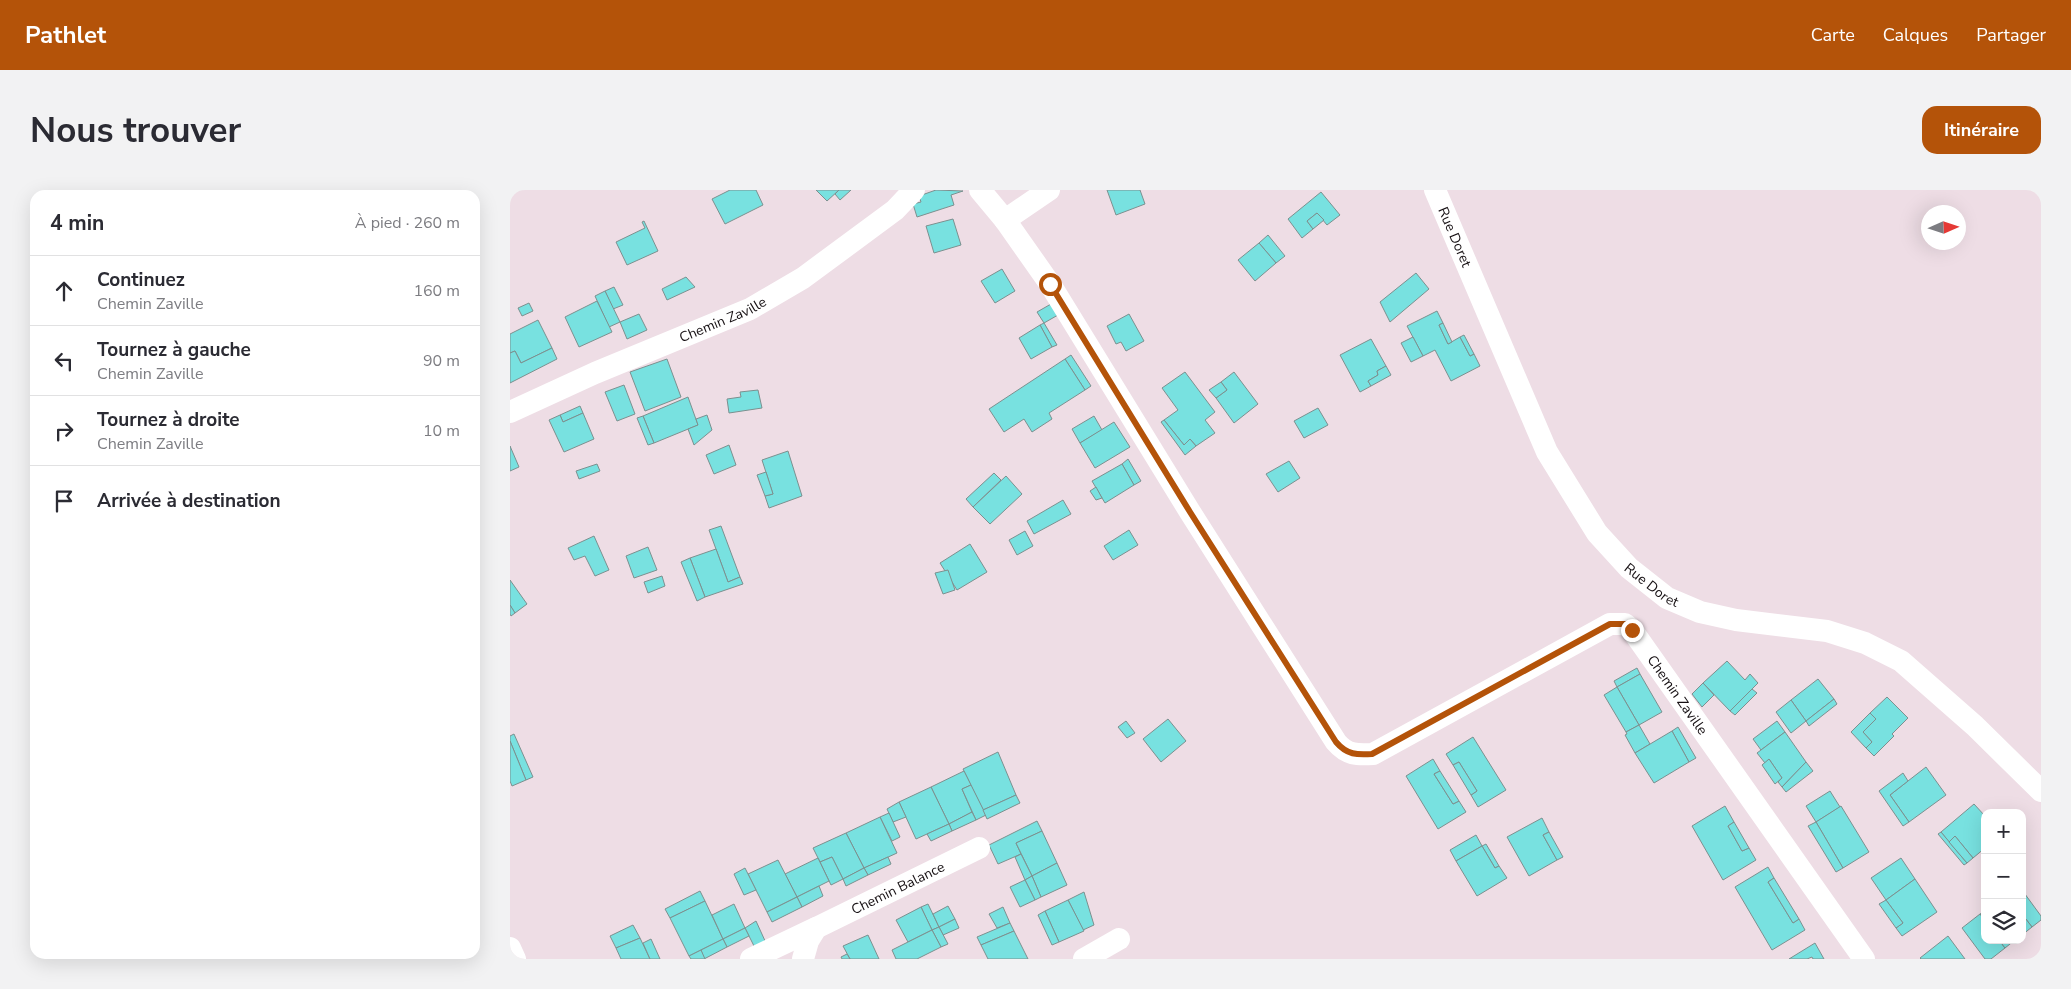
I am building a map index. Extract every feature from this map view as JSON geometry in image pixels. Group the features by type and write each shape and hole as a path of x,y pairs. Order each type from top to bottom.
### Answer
{"street":[{"name":"Chemin Zaville","path":"510,412 750,309 802,278 895,210 914,190"},
{"name":"Chemin Zaville","path":"980,190 1005,220 1050,284 1190,512 1336,742 1343,750 1356,755 1372,754 1610,624 1626,624 1864,959"},
{"path":"1005,220 1048,190"},
{"name":"Rue Doret","path":"1436,190 1547,452 1597,533 1629,568 1667,598 1700,612 1736,620 1827,631 1865,643 1902,661 1975,726 2041,791"},
{"name":"Chemin Balance","path":"751,959 978,848"},
{"path":"803,959 808,941 816,928"},
{"path":"1084,959 1119,939"},
{"path":"510,948 515,959"}],"building":[{"path":"730,190 756,190 763,205 725,224 712,199"},
{"path":"816,190 839,190 827,201"},
{"path":"839,190 851,190 840,200 835,194"},
{"path":"936,190 963,191 951,195 954,205 917,217 913,204 921,202 919,196"},
{"path":"1107,190 1140,190 1145,204 1116,215"},
{"path":"1321,192 1340,215 1327,225 1317,213 1307,221 1313,229 1302,238 1288,219"},
{"path":"1317,213 1324,220 1313,229 1307,221"},
{"path":"953,219 961,245 934,253 926,226"},
{"path":"644,221 658,251 627,265 616,242 645,228 642,222"},
{"path":"1268,235 1285,256 1276,263 1259,243"},
{"path":"1259,243 1276,263 1255,281 1238,260"},
{"path":"1002,269 1015,291 995,303 981,281"},
{"path":"1416,273 1429,289 1390,322 1380,302"},
{"path":"686,277 695,287 667,300 662,289"},
{"path":"614,287 623,305 613,309 605,291"},
{"path":"605,291 620,322 609,327 595,296"},
{"path":"597,301 612,332 579,347 565,317"},
{"path":"529,303 533,311 522,316 518,308"},
{"path":"1051,304 1058,315 1044,323 1037,312"},
{"path":"1437,311 1443,323 1439,325 1448,344 1460,337 1470,356 1474,354 1480,366 1451,381 1435,350 1423,356 1407,326"},
{"path":"639,314 647,330 627,339 620,322"},
{"path":"1129,314 1144,341 1126,351 1121,342 1116,344 1107,326"},
{"path":"538,320 552,348 521,363 515,351 510,353 510,334"},
{"path":"1044,323 1057,345 1052,347 1040,325"},
{"path":"1443,323 1452,342 1448,344 1439,325"},
{"path":"1040,325 1052,347 1031,359 1019,338"},
{"path":"1464,335 1474,354 1470,356 1460,337"},
{"path":"1413,337 1423,356 1411,362 1401,343"},
{"path":"1371,339 1386,366 1377,371 1378,375 1368,381 1371,386 1360,392 1340,355"},
{"path":"552,348 557,359 510,383 510,353 515,351 521,363"},
{"path":"1071,355 1091,386 1085,390 1065,359"},
{"path":"667,359 681,397 645,411 630,372"},
{"path":"1065,359 1085,390 1049,413 1052,419 1032,432 1024,419 1004,432 989,409"},
{"path":"1386,366 1391,375 1371,386 1368,381 1378,375 1377,371"},
{"path":"1185,372 1215,412 1205,420 1215,433 1196,446 1190,439 1184,445 1164,420 1178,410 1162,388"},
{"path":"1234,372 1258,404 1234,423 1216,398 1227,390 1221,382"},
{"path":"1221,382 1227,390 1216,398 1209,390"},
{"path":"624,385 635,414 617,421 605,392"},
{"path":"758,390 762,408 729,413 727,399 741,397 740,392"},
{"path":"688,397 698,425 654,443 643,416"},
{"path":"580,406 583,413 563,422 560,415"},
{"path":"1318,408 1328,425 1304,438 1294,421"},
{"path":"583,413 594,439 564,452 549,420 560,415 563,422"},
{"path":"707,415 712,430 694,445 688,429 698,425 696,419"},
{"path":"643,416 654,443 648,445 637,418"},
{"path":"1094,416 1102,430 1080,443 1072,429"},
{"path":"1164,420 1184,445 1190,439 1196,446 1185,455 1161,422"},
{"path":"1114,422 1130,447 1095,468 1080,443"},
{"path":"729,445 736,465 714,474 706,455"},
{"path":"510,446 519,467 510,471"},
{"path":"788,451 802,496 769,508 765,496 773,494 762,460"},
{"path":"1128,459 1141,481 1134,485 1122,464"},
{"path":"1289,461 1300,478 1278,492 1266,474"},
{"path":"597,464 600,471 579,479 576,471"},
{"path":"1122,464 1134,485 1105,503 1092,481"},
{"path":"766,472 773,494 765,496 757,475"},
{"path":"994,473 1001,480 973,507 966,499"},
{"path":"1006,476 1022,494 990,524 973,507"},
{"path":"1096,487 1102,498 1096,500 1090,491"},
{"path":"1063,500 1071,514 1034,534 1027,521"},
{"path":"721,526 740,577 728,582 709,530"},
{"path":"1129,530 1138,545 1113,560 1104,546"},
{"path":"1025,531 1033,546 1017,555 1009,540"},
{"path":"594,536 609,570 595,576 585,556 574,560 568,548"},
{"path":"970,544 987,572 957,590 940,563"},
{"path":"648,547 657,570 634,578 626,556"},
{"path":"716,549 728,582 740,577 743,584 705,597 690,558"},
{"path":"690,558 705,597 697,601 681,562"},
{"path":"948,570 955,590 943,594 935,573"},
{"path":"662,576 665,586 648,593 644,582"},
{"path":"510,580 527,604 515,613 510,605"},
{"path":"510,605 515,613 511,616 510,614"},
{"path":"1727,661 1745,680 1750,674 1758,683 1730,711 1703,683"},
{"path":"1637,668 1640,674 1617,687 1614,681"},
{"path":"1640,674 1662,712 1639,725 1617,687"},
{"path":"1818,679 1834,699 1806,721 1791,700"},
{"path":"1703,683 1714,695 1702,707 1692,694"},
{"path":"1617,687 1639,725 1626,732 1604,695"},
{"path":"1752,689 1757,693 1735,715 1730,711"},
{"path":"1887,697 1908,718 1892,734 1894,736 1874,756 1866,748 1872,742 1863,732 1876,719 1870,713"},
{"path":"1834,699 1837,704 1809,726 1806,721"},
{"path":"1791,700 1806,721 1791,733 1776,712"},
{"path":"1870,713 1876,719 1863,732 1872,742 1866,748 1851,732"},
{"path":"1168,719 1186,741 1161,762 1143,739"},
{"path":"1126,721 1135,733 1127,738 1118,727"},
{"path":"1777,721 1785,732 1761,750 1753,739"},
{"path":"1639,725 1650,744 1635,753 1625,735 1627,734 1626,732"},
{"path":"1678,727 1696,758 1689,762 1672,731"},
{"path":"1672,731 1689,762 1654,783 1635,753"},
{"path":"1785,732 1806,762 1782,787 1778,782 1782,778 1769,759 1765,763 1757,753"},
{"path":"514,734 533,777 526,780 510,741 510,736"},
{"path":"1473,737 1506,790 1478,807 1471,795 1477,791 1459,762 1453,765 1446,754"},
{"path":"510,741 526,780 512,786 510,781"},
{"path":"998,752 1016,795 983,810 963,769"},
{"path":"1433,759 1440,771 1434,774 1453,804 1459,801 1466,812 1438,829 1406,776"},
{"path":"1769,759 1782,778 1775,784 1762,765"},
{"path":"1459,762 1477,791 1471,795 1453,765"},
{"path":"1806,762 1813,771 1786,792 1782,787"},
{"path":"1926,767 1946,795 1909,822 1890,795"},
{"path":"964,771 971,785 962,789 972,812 949,824 931,787"},
{"path":"1440,771 1459,801 1453,804 1434,774"},
{"path":"1903,773 1908,781 1890,795 1909,822 1903,826 1879,791"},
{"path":"971,785 986,815 976,820 962,789"},
{"path":"931,787 949,824 916,839 899,802"},
{"path":"1830,791 1840,807 1816,822 1806,806"},
{"path":"1016,795 1020,803 987,819 983,810"},
{"path":"899,802 906,817 893,822 887,809"},
{"path":"1974,804 1981,812 1981,851 1973,858 1955,836 1949,842 1941,832"},
{"path":"1725,806 1734,822 1728,826 1742,851 1749,848 1756,860 1723,880 1692,826"},
{"path":"1841,806 1869,852 1843,868 1816,822"},
{"path":"972,812 976,820 952,831 949,824"},
{"path":"889,813 900,837 892,841 880,817"},
{"path":"880,817 897,853 864,868 846,833"},
{"path":"1542,818 1549,832 1543,835 1557,860 1529,876 1507,837"},
{"path":"1037,821 1042,831 1016,843 1021,854 998,864 989,845"},
{"path":"1734,822 1749,848 1742,851 1728,826"},
{"path":"1816,822 1843,868 1836,872 1808,826"},
{"path":"949,824 952,831 931,841 927,834"},
{"path":"1042,831 1057,863 1032,876 1016,843"},
{"path":"1549,832 1563,857 1557,860 1543,835"},
{"path":"1941,832 1967,863 1964,865 1938,834"},
{"path":"846,833 864,868 843,879 832,857 820,862 813,848"},
{"path":"1476,835 1482,846 1456,861 1450,850"},
{"path":"1955,836 1973,858 1967,863 1949,842"},
{"path":"1486,844 1499,866 1495,868 1482,846"},
{"path":"1482,846 1495,868 1499,866 1507,878 1477,896 1456,861"},
{"path":"1021,854 1032,876 1025,880 1015,857"},
{"path":"832,857 843,879 831,885 820,862"},
{"path":"888,857 891,864 868,875 864,868"},
{"path":"818,858 829,881 797,897 785,874"},
{"path":"1901,858 1915,879 1886,900 1871,878"},
{"path":"778,860 797,897 767,912 748,874"},
{"path":"1057,863 1067,885 1041,897 1032,876"},
{"path":"1768,867 1774,878 1768,882 1793,923 1799,919 1805,930 1772,950 1735,887"},
{"path":"745,868 756,890 744,895 734,874"},
{"path":"864,868 868,875 846,886 843,879"},
{"path":"1032,876 1041,897 1035,900 1025,880"},
{"path":"1774,878 1799,919 1793,923 1768,882"},
{"path":"1915,879 1937,912 1902,936 1896,928 1903,923 1886,900"},
{"path":"1025,880 1035,900 1020,907 1010,887"},
{"path":"819,886 823,896 802,907 797,897"},
{"path":"700,891 705,901 670,918 665,909"},
{"path":"1084,892 1094,925 1083,930 1068,900"},
{"path":"2026,895 2041,916 2041,920 2032,927 2026,919"},
{"path":"797,897 802,907 772,922 767,912"},
{"path":"1068,900 1084,931 1059,942 1045,911"},
{"path":"1886,900 1903,923 1896,928 1879,904"},
{"path":"705,901 723,939 689,956 670,918"},
{"path":"734,904 745,928 723,939 712,915"},
{"path":"928,904 939,927 932,930 921,907"},
{"path":"948,906 955,919 939,927 933,914"},
{"path":"921,907 932,930 908,942 896,920"},
{"path":"1003,907 1010,923 997,928 989,914"},
{"path":"1045,911 1059,942 1052,945 1038,915"},
{"path":"1980,914 1981,944 2002,944 2005,948 1991,959 1985,959 1962,928"},
{"path":"955,919 959,928 943,935 939,927"},
{"path":"2026,919 2032,927 2026,932"},
{"path":"756,921 766,943 755,948 745,928"},
{"path":"1010,923 1014,931 981,945 977,937"},
{"path":"633,925 640,938 616,948 610,936"},
{"path":"939,927 948,944 941,947 932,930"},
{"path":"745,928 749,936 727,947 723,939"},
{"path":"932,930 941,947 917,959 896,959 892,950"},
{"path":"1014,931 1028,959 988,959 981,945"},
{"path":"868,935 879,959 850,959 843,946"},
{"path":"1948,936 1965,959 1920,958"},
{"path":"640,938 650,959 621,959 616,948"},
{"path":"651,939 660,959 650,959 643,943"},
{"path":"723,939 727,947 704,959 701,950"},
{"path":"1815,943 1824,959 1813,959 1812,957 1807,959 1789,959"},
{"path":"2002,944 2010,944 2005,948"},
{"path":"701,950 705,959 691,959 689,956"},
{"path":"847,954 850,959 842,959 841,957"}],"route":[{"path":"1050,284 1190,512 1336,742 1343,750 1356,755 1372,754 1610,624 1618,622 1626,624 1632,630"}]}
